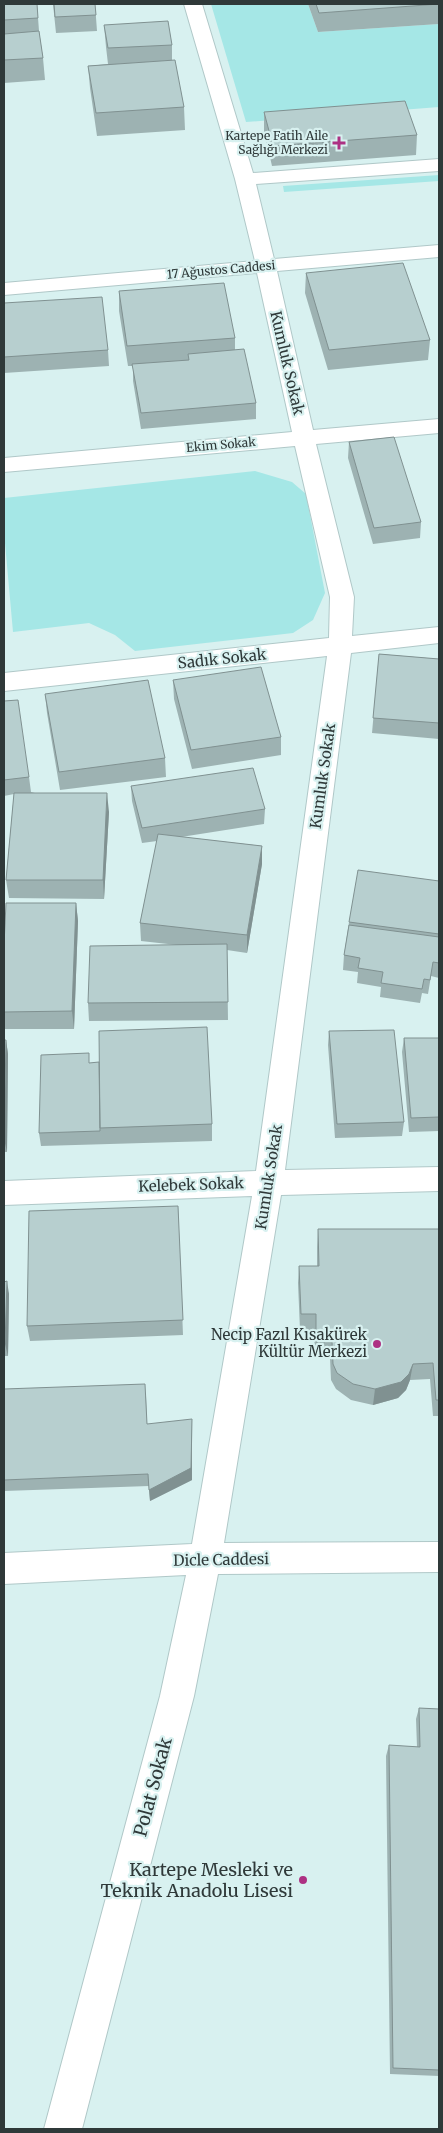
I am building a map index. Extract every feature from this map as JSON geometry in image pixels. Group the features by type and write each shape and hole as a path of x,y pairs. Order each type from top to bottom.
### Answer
{"street":[{"name":"Kumluk Sokak","path":"193,4 245,179 342,597 340,646 269,1182 205,1559"},
{"path":"245,179 439,164"},
{"name":"17 Ağustos Caddesi","path":"4,289 439,251"},
{"name":"Ekim Sokak","path":"4,465 439,426"},
{"name":"Sadık Sokak","path":"4,682 439,634"},
{"name":"Kelebek Sokak","path":"4,1193 269,1182 439,1179"},
{"name":"Dicle Caddesi","path":"4,1568 205,1559 439,1557"},
{"name":"Polat Sokak","path":"63,2129 177,1696 205,1559"}],"shaded area":[{"path":"211,4 308,4 318,32 439,24 439,107 246,122"},
{"path":"439,175 439,181 284,192 283,186"},
{"path":"255,471 292,482 306,494 325,593 313,620 293,633 135,651 115,635 89,623 13,632 4,532 4,498"}],"building":[{"path":"4,4 37,4 38,18 4,20"},
{"path":"54,4 95,4 96,15 55,17"},
{"path":"316,4 439,4 319,13"},
{"path":"168,21 172,45 108,48 104,25"},
{"path":"39,31 43,58 4,60 4,34"},
{"path":"175,60 184,107 96,113 88,66"},
{"path":"405,101 417,135 273,146 264,112"},
{"path":"403,263 430,340 329,350 306,273"},
{"path":"224,283 235,338 127,346 119,291"},
{"path":"102,297 108,350 4,357 4,303"},
{"path":"244,349 256,403 141,413 132,364 189,360 188,354"},
{"path":"394,437 421,522 374,528 349,442"},
{"path":"379,654 439,659 439,723 373,718"},
{"path":"261,667 281,737 191,750 173,680"},
{"path":"148,680 165,758 59,772 45,694"},
{"path":"18,700 29,777 4,780 4,701"},
{"path":"253,768 265,809 142,828 131,786"},
{"path":"14,793 107,793 103,880 6,880"},
{"path":"158,834 262,846 247,935 140,923"},
{"path":"358,870 439,881 439,934 349,922"},
{"path":"6,903 76,903 72,1011 4,1012"},
{"path":"349,925 439,937 439,963 433,962 430,980 424,979 422,989 381,983 383,972 358,968 360,958 344,955"},
{"path":"227,944 228,1002 88,1003 90,946"},
{"path":"207,1027 212,1124 100,1128 99,1031"},
{"path":"394,1030 404,1122 337,1124 329,1031"},
{"path":"404,1038 439,1038 439,1117 411,1118"},
{"path":"4,1040 6,1040 4,1139"},
{"path":"89,1053 89,1063 99,1062 100,1131 39,1133 41,1055"},
{"path":"178,1206 183,1320 27,1326 29,1211"},
{"name":"Necip Fazıl Kısakürek Kültür Merkezi","path":"318,1229 439,1229 439,1400 436,1400 433,1363 413,1364 409,1374 401,1382 375,1389 353,1384 337,1373 333,1364 332,1342 316,1342 316,1314 301,1314 299,1266 319,1266"},
{"path":"7,1281 5,1344 4,1344 4,1282"},
{"path":"145,1384 147,1424 192,1419 191,1468 149,1490 148,1474 4,1480 4,1389"},
{"path":"419,1708 439,1709 439,2070 393,2068 389,1745 420,1747"}],"place":[{"name":"Kartepe Fatih Aile Sağlığı Merkezi","path":"339,143"},
{"name":"Necip Fazıl Kısakürek Kültür Merkezi","path":"377,1344"},
{"name":"Kartepe Mesleki ve Teknik Anadolu Lisesi","path":"303,1880"}]}
